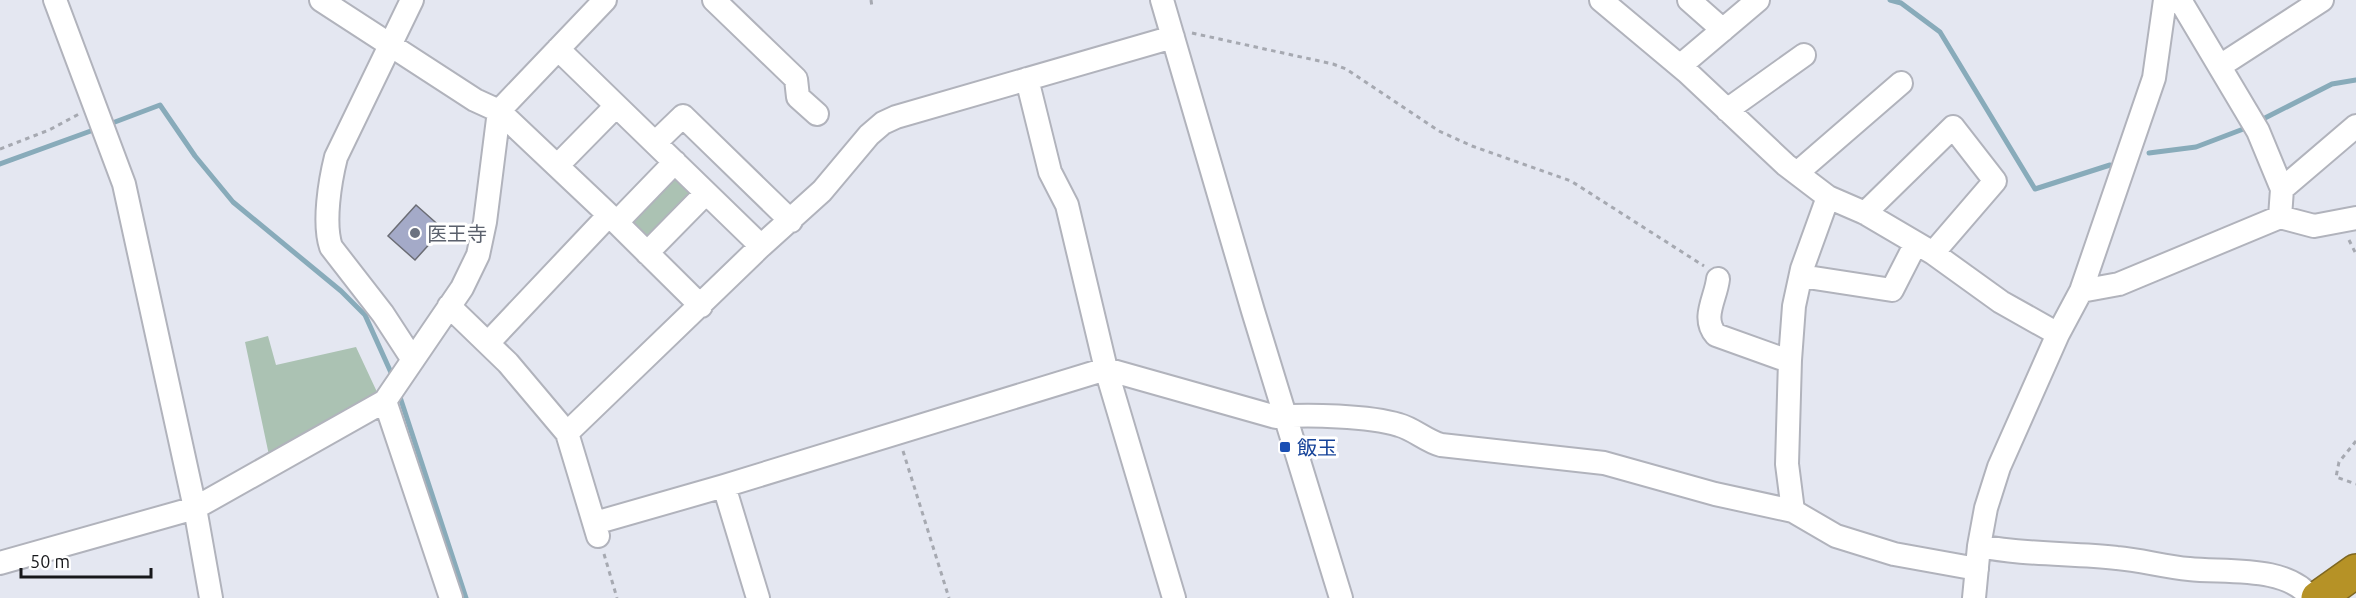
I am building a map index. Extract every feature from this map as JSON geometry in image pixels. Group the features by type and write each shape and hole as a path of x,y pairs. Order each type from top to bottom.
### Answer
{"highway":[{"path":"2318,598 2356,571"}],"street":[{"path":"55,0 124,184 195,508 211,598"},
{"path":"321,0 475,100 500,111 558,165 700,306"},
{"path":"412,0 336,157 332,174 327,236 331,247 383,314 412,360"},
{"path":"0,563 195,508 385,401 462,288 478,255 485,222 500,111 605,0"},
{"path":"714,0 795,79 798,97 817,114"},
{"path":"1162,0 1341,598"},
{"path":"1601,0 1680,66 1797,173 1828,197 1865,213 1924,248 2001,302 2058,334"},
{"path":"1689,0 1723,30"},
{"path":"1680,66 1758,0"},
{"path":"1974,598 1979,546 1986,508 1999,467 2058,334 2081,291 2154,78 2165,0"},
{"path":"2180,0 2258,131 2282,189 2280,217"},
{"path":"2220,66 2322,0"},
{"path":"567,434 761,246 822,191 869,135 883,123 896,117 1173,37"},
{"path":"558,49 761,246"},
{"path":"1727,110 1804,55"},
{"path":"1027,79 1050,172 1067,205 1106,369 1174,598"},
{"path":"1797,173 1901,83"},
{"path":"558,165 616,106"},
{"path":"655,143 683,116 791,221"},
{"path":"2282,189 2356,126"},
{"path":"1799,285 1892,290 1924,248 1995,181 1953,127 1865,213"},
{"path":"488,343 613,219 675,162"},
{"path":"648,253 706,193"},
{"path":"1793,511 1787,464 1790,360 1799,285 1828,197"},
{"path":"2081,291 2118,284 2280,217 2314,226 2356,218"},
{"path":"1718,279 1709,321 1716,335 1790,360"},
{"path":"449,306 508,363 567,434 597,530 724,486 1106,369 1276,417 1386,422 1402,426 1441,445 1604,463 1715,494 1793,511 1836,536 1894,554 1977,569"},
{"path":"385,401 451,598"},
{"path":"724,486 758,598"},
{"path":"1979,546 1999,550 2119,558 2190,569 2257,573 2296,585 2304,589 2311,598"}],"path":[{"path":"871,0 872,7"},
{"path":"1173,37 1188,32 1346,69 1439,131 1472,146 1544,170 1580,186 1680,252 1696,260 1718,279"},
{"path":"0,149 50,130 94,107"},
{"path":"897,432 949,598"},
{"path":"2356,441 2336,469 2336,477 2356,484"},
{"path":"597,530 617,598"}],"green space":[{"path":"677,174 695,192 648,240 630,222"},
{"path":"268,336 276,365 356,347 377,392 374,403 270,460 245,342"}],"building":[{"name":"医王寺","path":"416,205 443,229 415,260 388,236"}],"waterway":[{"path":"1890,0 1901,3 1940,32 2035,189 2110,165"},
{"path":"2263,119 2332,84 2356,80"},
{"path":"107,125 160,105 195,156 233,202 341,291 365,315 393,377"},
{"path":"0,164 99,128"},
{"path":"2149,153 2196,147 2246,128"},
{"path":"399,394 466,598"}],"place":[{"name":"医王寺","path":"415,233"},
{"name":"飯玉","path":"1285,447"}]}
